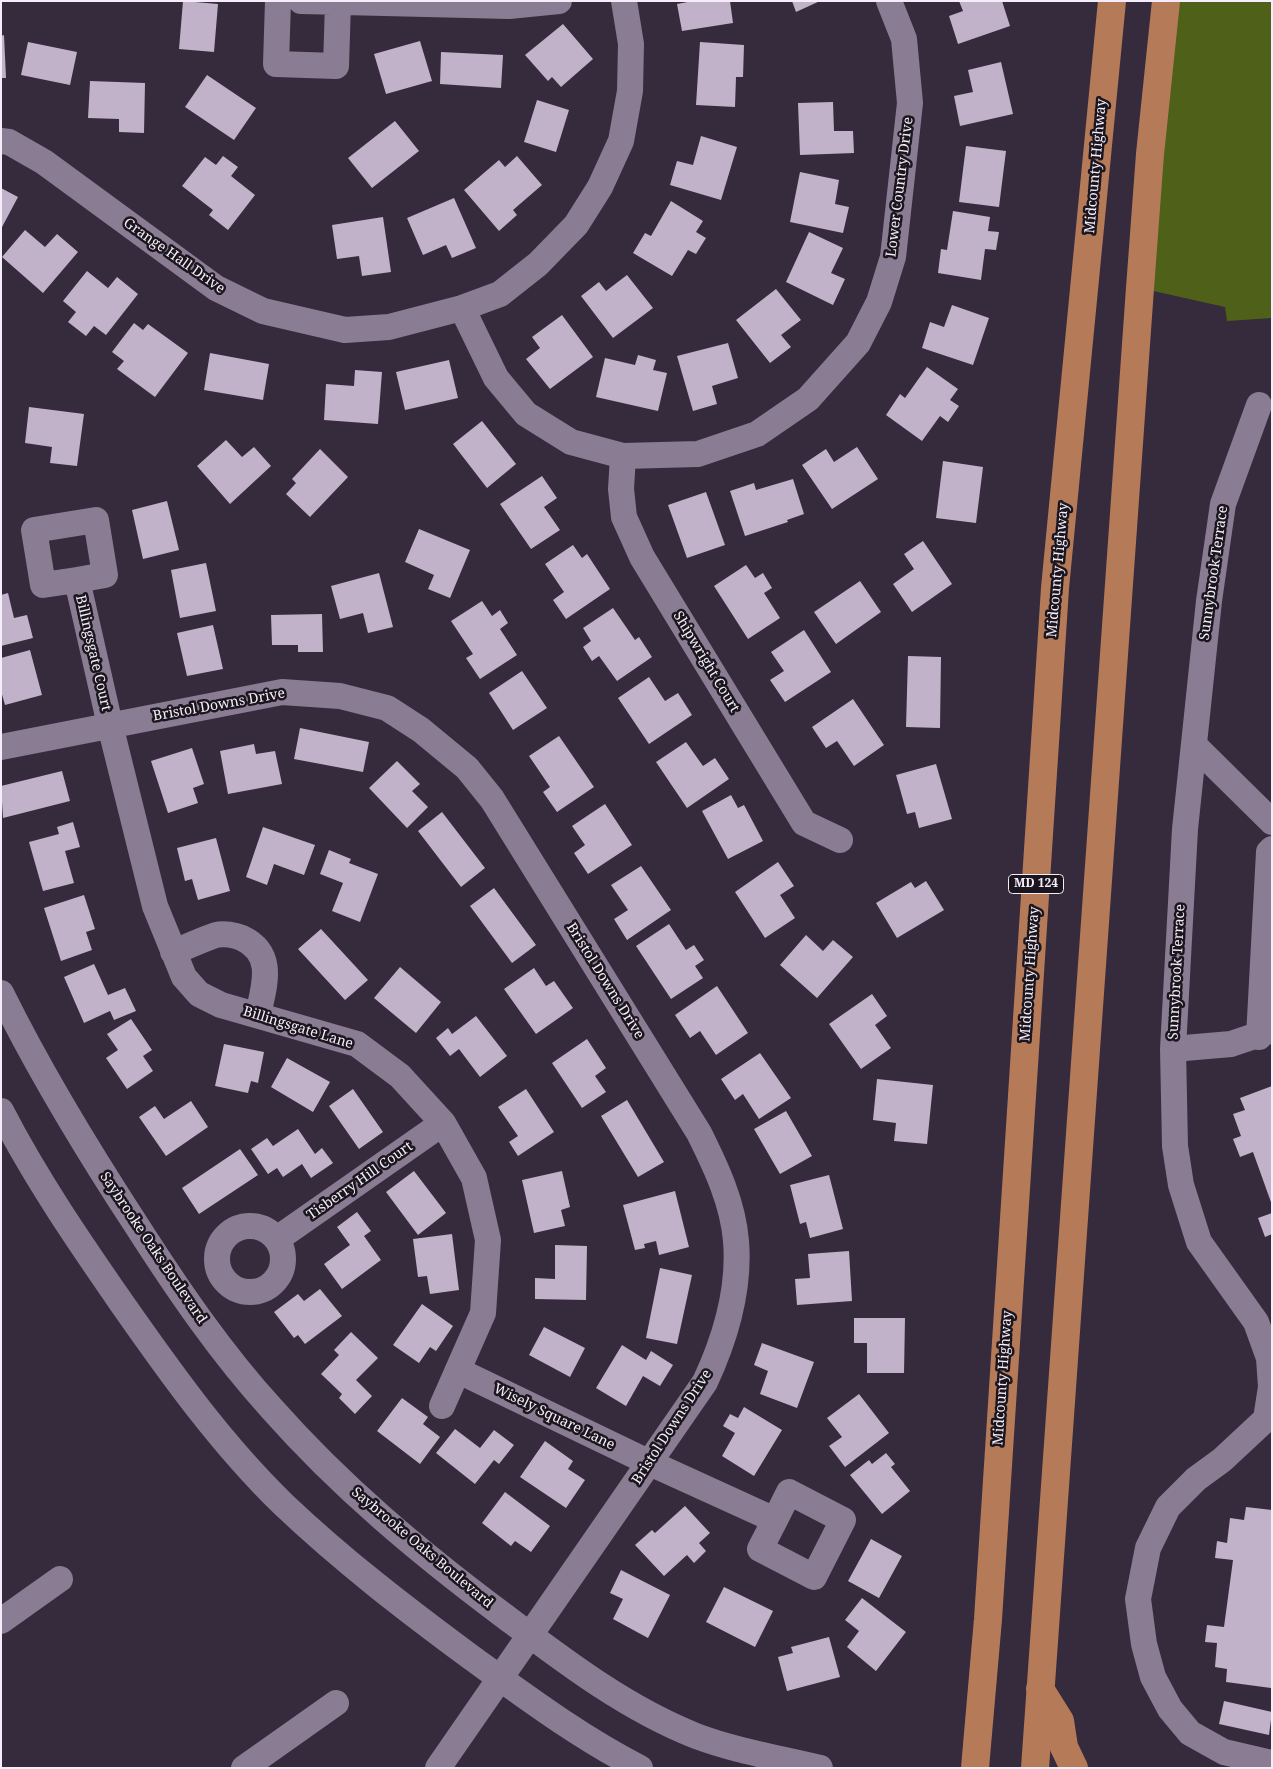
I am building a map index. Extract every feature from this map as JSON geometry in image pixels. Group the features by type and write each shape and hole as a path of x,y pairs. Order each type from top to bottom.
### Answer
{"main road":[{"name":"Midcounty Highway","path":"975,1768 988,1618 1055,588 1112,1"},
{"path":"1035,1768 1139,298 1150,154 1166,1"},
{"path":"1040,1689 1060,1721 1064,1747 1074,1768"}],"street":[{"path":"278,1 276,64 336,66 338,3"},
{"path":"301,1 509,6 559,1"},
{"name":"Grange Hall Drive","path":"1,141 8,142 44,162 216,288 263,311 345,330 389,327 462,308 500,294 538,264 576,225 600,187 620,141 630,90 631,44 624,1"},
{"name":"Lower Country Drive","path":"462,308 496,378 526,414 571,442 623,456 698,454 757,434 808,399 858,343 879,302 893,257 910,104 904,39 890,1"},
{"name":"Sunnybrook Terrace","path":"1259,405 1223,504 1209,601 1185,828 1173,1049 1176,1146 1181,1185 1199,1242 1256,1322 1264,1340 1269,1358 1271,1387 1269,1420 1196,1480 1168,1507 1148,1548 1138,1599 1144,1644 1153,1677 1170,1709 1190,1733 1224,1752 1272,1763"},
{"name":"Shipwright Court","path":"623,456 620,489 624,517 642,557 804,823 840,840"},
{"name":"Billingsgate Court","path":"77,580 110,726"},
{"name":"Bristol Downs Drive","path":"1,747 282,692 340,696 387,708 421,730 467,768 492,800 699,1133 719,1173 736,1241 734,1288 718,1353 705,1382 438,1768"},
{"name":"Billingsgate Lane","path":"110,726 155,906 184,977 199,994 221,1005 357,1044 400,1076 444,1123 474,1178 488,1240 483,1313 442,1406"},
{"path":"1194,745 1272,822"},
{"path":"1265,1034 1269,852 1272,850"},
{"path":"173,952 218,935 236,936 252,943 263,958 266,976 258,1015"},
{"name":"Saybrooke Oaks Boulevard","path":"1,993 22,1035 119,1200 185,1300 270,1408 317,1458 381,1518 448,1574 609,1691 661,1720 697,1736 751,1752 820,1768"},
{"name":"Sunnybrook Terrace","path":"1173,1049 1231,1044 1265,1034"},
{"path":"1,1111 16,1139 94,1263 185,1392 234,1452 283,1504 343,1559 415,1616 500,1678 575,1729 640,1768"},
{"name":"Tisberry Hill Court","path":"277,1239 444,1123"},
{"name":"Wisely Square Lane","path":"459,1371 650,1463 775,1520"},
{"path":"1,1621 60,1579"},
{"path":"244,1768 336,1703"}],"green space":[{"path":"1166,1 1272,1 1272,318 1227,321 1225,307 1140,288"}],"building":[{"path":"183,1 218,4 214,52 179,49"},
{"path":"693,1 730,1 733,23 682,31 677,4"},
{"path":"792,1 820,1 796,12"},
{"path":"959,1 1002,1 1010,26 958,44 949,16 963,11"},
{"path":"563,24 593,59 561,87 552,77 548,81 525,55"},
{"path":"4,35 6,78 1,78 1,36"},
{"path":"420,41 432,81 386,94 374,54"},
{"path":"28,42 77,52 70,85 21,75"},
{"path":"700,42 744,45 743,77 736,77 735,107 696,105"},
{"path":"441,52 503,55 501,88 440,84"},
{"path":"1001,62 1013,114 960,126 954,96 973,92 968,70"},
{"path":"207,75 256,108 234,140 185,107"},
{"path":"90,81 145,83 144,133 119,132 119,119 88,118"},
{"path":"537,100 569,110 556,152 524,142"},
{"path":"833,102 834,131 853,131 854,153 800,155 798,103"},
{"path":"395,121 419,151 372,188 348,158"},
{"path":"701,136 737,147 721,200 670,185 677,161 693,165"},
{"path":"966,146 1006,151 999,207 959,202"},
{"path":"223,156 238,167 231,176 255,195 228,230 209,215 213,210 182,186 205,157 216,165"},
{"path":"517,156 542,185 513,210 517,215 499,231 464,190 499,160 505,167"},
{"path":"800,172 839,180 835,204 849,207 843,233 790,222"},
{"path":"1,188 18,197 1,229"},
{"path":"454,198 476,248 452,258 446,245 423,255 407,218"},
{"path":"671,201 703,221 696,232 706,238 696,254 688,250 672,276 633,253 645,233 651,236"},
{"path":"953,211 990,217 988,231 999,232 996,250 985,249 981,280 938,273 941,249 947,250"},
{"path":"383,217 391,272 362,276 359,256 337,259 332,225"},
{"path":"25,230 45,247 57,234 78,252 43,293 2,257"},
{"path":"809,232 843,248 831,273 845,279 833,305 786,282"},
{"path":"87,271 108,288 117,277 138,294 106,335 94,326 86,336 68,322 76,312 63,301"},
{"path":"627,275 653,308 613,338 581,296 599,282 606,291"},
{"path":"776,289 801,320 781,335 791,347 770,363 736,320"},
{"path":"952,305 989,318 973,365 922,348 930,322 944,327"},
{"path":"562,315 593,357 550,389 526,359 540,348 532,337"},
{"path":"134,323 143,330 148,324 188,353 155,397 117,369 124,361 112,352"},
{"path":"728,343 738,378 712,386 717,404 693,411 677,356"},
{"path":"210,353 269,364 263,400 204,390"},
{"path":"638,355 656,360 653,370 667,373 658,411 596,397 605,358 635,365"},
{"path":"449,360 458,398 405,410 396,372"},
{"path":"927,367 958,389 950,400 959,406 948,422 940,416 922,441 886,415 900,394 905,398"},
{"path":"355,370 382,372 378,424 324,420 326,384 354,386"},
{"path":"29,407 84,414 77,466 50,463 52,447 25,443"},
{"path":"482,421 516,464 487,488 453,444"},
{"path":"226,440 242,457 254,447 271,466 230,504 197,466"},
{"path":"857,447 878,479 832,509 802,465 826,449 834,462"},
{"path":"320,449 348,477 310,517 286,494 296,483 292,479"},
{"path":"943,461 983,467 976,523 936,518"},
{"path":"542,476 557,498 544,507 560,530 531,549 500,504"},
{"path":"793,479 804,514 787,520 788,522 745,536 730,491 754,483 756,490"},
{"path":"706,492 725,545 687,558 668,505"},
{"path":"167,501 179,550 143,559 132,510"},
{"path":"419,529 470,550 450,598 428,589 434,575 405,562"},
{"path":"923,541 952,584 912,612 893,584 914,569 904,554"},
{"path":"573,545 582,558 587,554 610,589 566,619 553,600 564,592 545,564"},
{"path":"206,563 216,611 180,618 171,570"},
{"path":"746,565 755,578 763,573 772,588 764,593 780,618 748,639 714,586"},
{"path":"379,573 393,627 368,633 363,613 340,619 331,586"},
{"path":"860,581 881,612 836,644 814,612"},
{"path":"8,593 14,618 27,615 33,638 1,646 1,595"},
{"path":"482,601 492,616 500,610 508,623 500,629 517,655 480,679 466,658 473,654 451,621"},
{"path":"613,608 635,640 639,637 652,657 617,681 599,656 592,661 583,647 591,641 583,628"},
{"path":"322,614 323,652 298,652 298,645 272,645 271,615"},
{"path":"213,625 223,669 187,676 177,633"},
{"path":"804,630 831,672 785,702 770,680 784,671 771,652"},
{"path":"30,650 42,695 5,705 1,691 1,658"},
{"path":"908,656 941,657 940,728 906,727"},
{"path":"522,671 547,708 513,730 489,693"},
{"path":"649,677 665,701 678,693 692,715 649,744 618,698"},
{"path":"853,699 884,745 854,766 837,741 826,748 812,727"},
{"path":"300,728 369,742 363,772 294,759"},
{"path":"559,736 594,787 557,812 543,792 550,787 529,756"},
{"path":"686,742 703,766 715,758 729,779 687,808 656,762"},
{"path":"254,744 256,754 275,751 282,784 228,794 220,751"},
{"path":"192,748 204,784 193,788 198,803 168,813 151,761"},
{"path":"397,761 420,784 412,791 428,807 407,828 369,788"},
{"path":"936,764 952,819 919,828 915,812 907,814 896,775"},
{"path":"62,771 70,801 3,818 1,786"},
{"path":"731,795 738,808 744,805 763,841 728,859 702,811"},
{"path":"605,804 632,845 588,874 574,853 585,845 572,826"},
{"path":"442,812 485,868 461,887 418,831"},
{"path":"73,822 80,847 65,851 74,883 43,891 29,842 59,834 57,827"},
{"path":"263,827 315,845 304,875 274,864 267,885 246,877"},
{"path":"216,838 230,891 198,900 192,879 185,881 177,848"},
{"path":"329,850 351,859 349,863 378,874 360,922 332,911 343,883 320,874"},
{"path":"778,862 794,886 780,895 795,918 765,938 735,892"},
{"path":"641,866 671,910 627,940 614,919 628,910 611,885"},
{"path":"926,881 944,910 897,938 876,903 911,882 915,888"},
{"path":"494,888 536,945 512,963 470,906"},
{"path":"84,895 95,929 86,932 92,950 61,961 44,908"},
{"path":"669,924 686,950 694,945 704,960 695,966 703,978 671,999 636,946"},
{"path":"321,929 368,980 345,1000 298,949"},
{"path":"806,935 823,951 833,940 853,957 817,998 780,965"},
{"path":"94,964 108,995 125,988 136,1011 114,1020 110,1011 84,1023 64,977"},
{"path":"400,967 441,1002 416,1033 374,998"},
{"path":"534,968 546,986 554,981 573,1008 536,1034 504,989"},
{"path":"717,986 748,1033 716,1055 700,1031 690,1038 675,1015"},
{"path":"872,994 887,1016 875,1025 891,1048 861,1069 829,1024"},
{"path":"476,1016 507,1056 480,1077 459,1049 450,1056 436,1038 448,1028 452,1034"},
{"path":"131,1019 152,1050 143,1056 153,1071 127,1089 106,1058 118,1050 107,1034"},
{"path":"587,1039 606,1068 595,1076 606,1092 582,1108 552,1063"},
{"path":"224,1044 264,1052 258,1083 251,1081 248,1093 215,1086"},
{"path":"760,1053 791,1098 759,1119 743,1094 735,1100 721,1079"},
{"path":"287,1058 330,1082 313,1112 271,1087"},
{"path":"877,1079 933,1085 927,1144 894,1141 896,1123 873,1120"},
{"path":"1272,1086 1272,1205 1253,1152 1240,1157 1233,1139 1241,1136 1233,1114 1245,1110 1240,1098"},
{"path":"353,1089 383,1132 359,1149 329,1106"},
{"path":"526,1089 554,1132 518,1156 509,1142 518,1136 498,1107"},
{"path":"627,1100 664,1162 638,1177 601,1116"},
{"path":"191,1101 208,1127 166,1156 139,1117 155,1106 164,1119"},
{"path":"786,1111 812,1156 780,1174 754,1129"},
{"path":"298,1129 315,1154 322,1148 333,1163 311,1178 302,1164 283,1177 277,1168 268,1174 251,1149 267,1138 273,1146"},
{"path":"240,1149 258,1175 199,1214 182,1188"},
{"path":"414,1171 446,1213 418,1235 386,1192"},
{"path":"562,1171 570,1207 561,1210 565,1226 534,1233 522,1180"},
{"path":"829,1175 843,1229 810,1238 806,1222 800,1224 790,1185"},
{"path":"675,1191 689,1247 659,1255 656,1241 644,1244 645,1248 635,1250 623,1205"},
{"path":"357,1212 371,1231 364,1236 381,1260 342,1289 324,1264 350,1245 337,1227"},
{"path":"1272,1213 1272,1234 1265,1237 1258,1218"},
{"path":"452,1234 459,1290 430,1294 427,1276 418,1277 413,1239"},
{"path":"555,1245 587,1246 586,1300 535,1299 535,1278 555,1279"},
{"path":"849,1251 852,1301 797,1305 795,1279 810,1278 808,1254"},
{"path":"660,1268 692,1275 677,1344 646,1338"},
{"path":"320,1289 342,1316 305,1344 298,1335 294,1338 274,1312 298,1294 304,1301"},
{"path":"422,1304 453,1326 436,1351 430,1347 419,1363 393,1345"},
{"path":"854,1318 905,1318 904,1373 867,1373 867,1343 854,1343"},
{"path":"544,1327 585,1348 570,1377 529,1355"},
{"path":"351,1332 378,1358 356,1380 372,1396 355,1414 339,1398 342,1394 321,1374 339,1355 334,1350"},
{"path":"762,1343 814,1362 797,1408 760,1394 768,1371 754,1365"},
{"path":"622,1345 646,1360 651,1351 673,1365 660,1386 643,1376 626,1406 596,1388"},
{"path":"859,1394 889,1433 845,1467 829,1446 842,1437 827,1418"},
{"path":"402,1398 428,1417 423,1424 440,1437 420,1464 377,1431"},
{"path":"744,1407 782,1430 754,1476 722,1456 735,1433 723,1426 730,1414 738,1418"},
{"path":"455,1429 480,1448 494,1430 514,1445 499,1464 494,1460 475,1484 436,1453"},
{"path":"545,1441 573,1461 568,1469 585,1480 566,1508 520,1477"},
{"path":"886,1453 895,1464 891,1467 910,1491 882,1514 850,1475 869,1460 872,1464"},
{"path":"505,1492 550,1526 531,1552 515,1541 511,1546 482,1523"},
{"path":"685,1506 710,1533 699,1543 706,1551 694,1563 687,1555 664,1576 635,1545 652,1530 655,1533"},
{"path":"1246,1507 1272,1510 1271,1688 1226,1682 1227,1669 1215,1667 1217,1643 1205,1642 1207,1625 1224,1627 1233,1560 1215,1558 1217,1541 1227,1543 1230,1518 1244,1520"},
{"path":"871,1539 902,1556 879,1598 848,1581"},
{"path":"621,1570 670,1595 648,1638 613,1619 623,1599 610,1593"},
{"path":"724,1587 773,1611 755,1647 706,1622"},
{"path":"862,1598 906,1632 876,1671 847,1647 859,1631 845,1620"},
{"path":"829,1637 840,1677 787,1691 778,1657 793,1653 791,1647"},
{"path":"1224,1701 1272,1712 1269,1735 1219,1724"}]}
